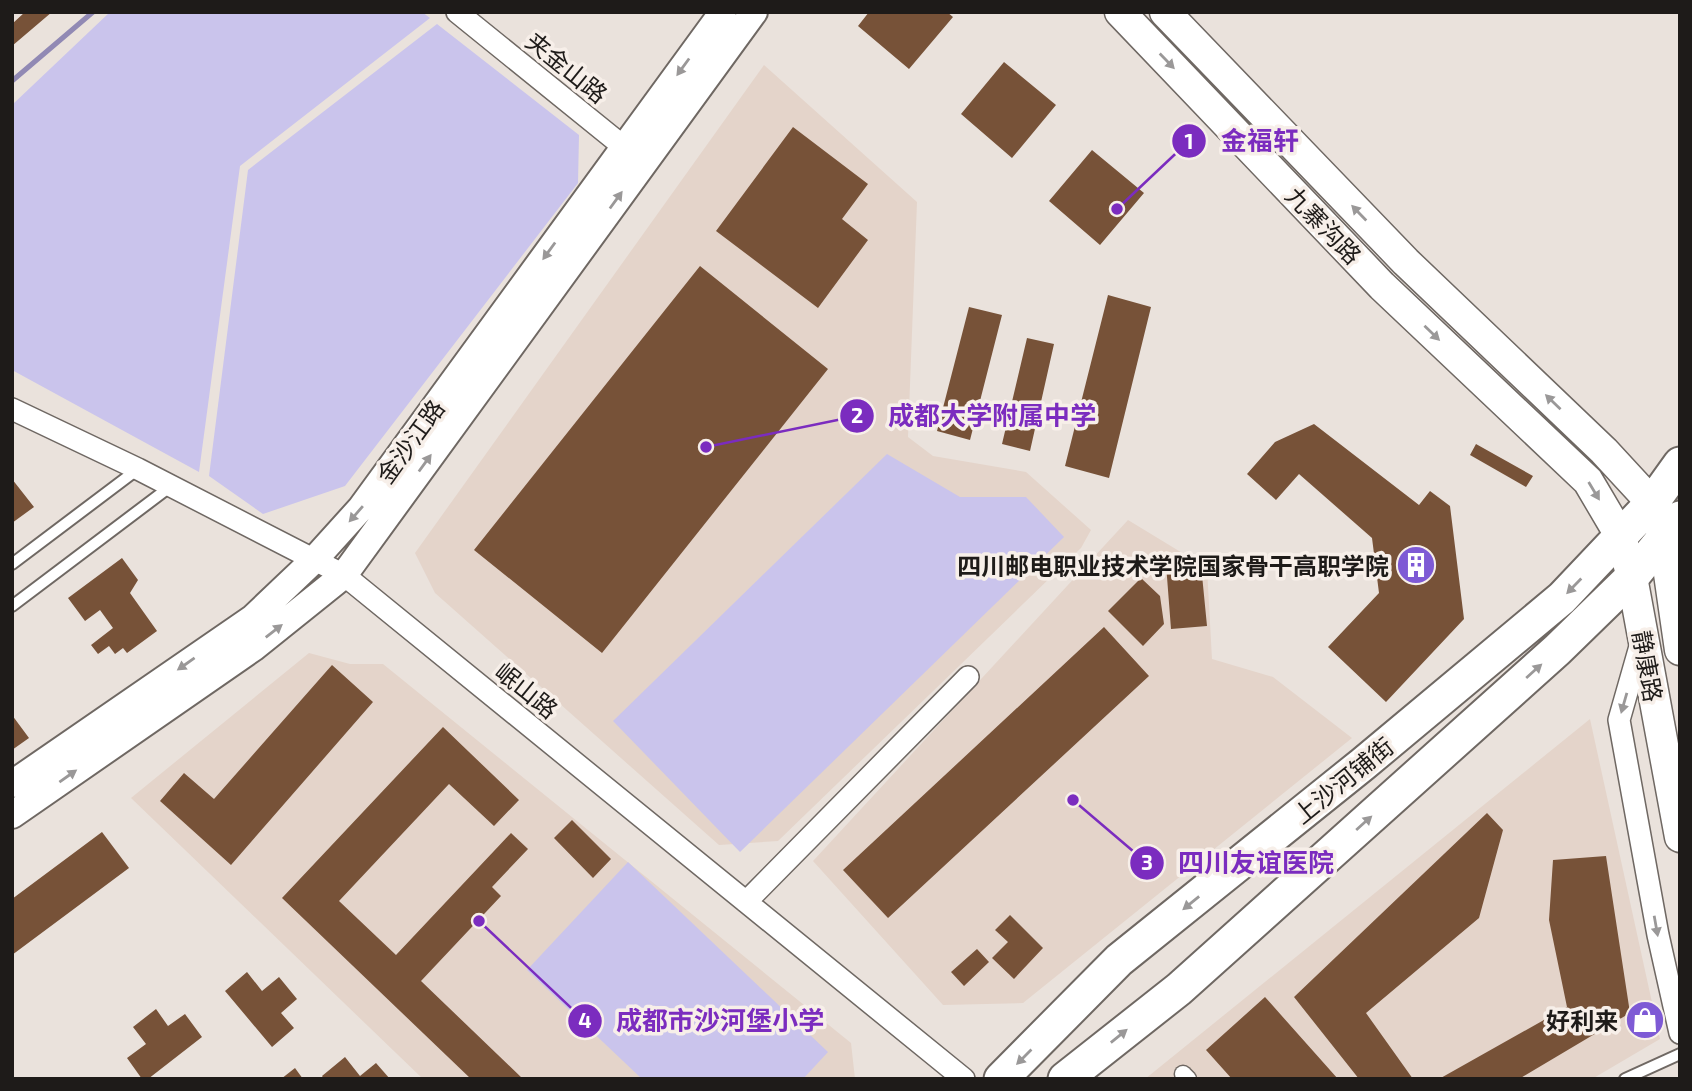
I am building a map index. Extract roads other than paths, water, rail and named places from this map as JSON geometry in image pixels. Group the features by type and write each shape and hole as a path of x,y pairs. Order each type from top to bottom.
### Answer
{"main road":[{"name":"九寨沟路","path":"1119,12 1394,274"},
{"name":"九寨沟路","path":"1165,12 1394,274"},
{"path":"1394,274 1604,451 1665,520"},
{"name":"静康路","path":"1394,274 1588,481 1621,537 1632,577 1680,837"},
{"path":"1665,520 1680,464"},
{"name":"静康路","path":"1665,520 1680,650"},
{"name":"上沙河铺街","path":"1001,1079 1119,960 1363,765 1562,598 1621,537 1665,520"},
{"name":"上沙河铺街","path":"1065,1079 1179,989 1546,659 1632,577 1665,520"}],"street":[{"name":"夹金山路","path":"457,12 634,155"},
{"name":"金沙江路","path":"634,155 723,12"},
{"name":"金沙江路","path":"12,784 253,618 314,560 361,508 634,155 754,12"},
{"path":"12,815 253,648 344,575 634,155"},
{"name":"岷山路","path":"12,409 138,469 344,575 964,1079"},
{"path":"1643,637 1619,720 1658,935 1680,1033"},
{"path":"746,902 968,677"}],"lane":[{"path":"12,564 138,469"},
{"path":"12,606 171,486"},
{"path":"1625,1079 1680,1054"}],"waterway":[{"path":"12,81 93,12"}],"place":[{"name":"金福轩","path":"1117,209"},
{"name":"成都大学附属中学","path":"706,447"},
{"name":"四川邮电职业技术学院国家骨干高职学院","path":"1416,565"},
{"name":"四川友谊医院","path":"1073,800"},
{"name":"成都市沙河堡小学","path":"479,921"},
{"name":"好利来","path":"1645,1020"}]}
